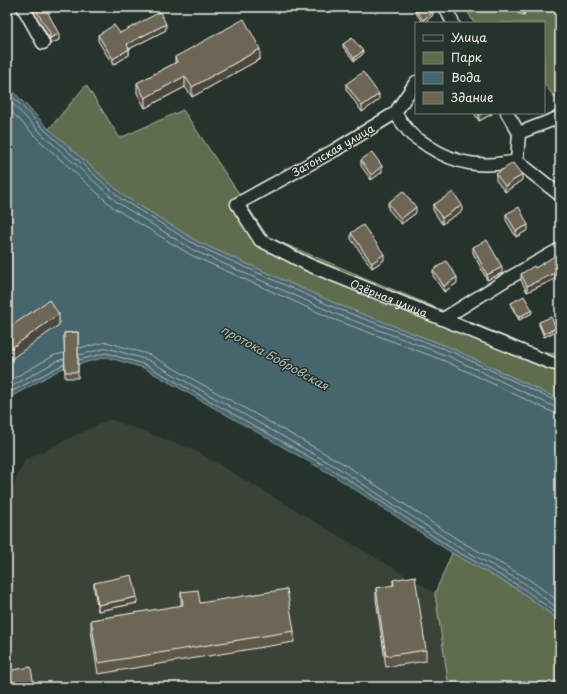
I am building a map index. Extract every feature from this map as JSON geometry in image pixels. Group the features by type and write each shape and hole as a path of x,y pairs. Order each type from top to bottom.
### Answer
{"street":[{"path":"23,7 43,43"},
{"path":"445,7 452,22"},
{"name":"Затонская улица","path":"237,204 335,150 395,113 415,83"},
{"path":"395,113 412,135 452,159 469,164 487,165 517,161 560,195"},
{"path":"508,114 519,133 517,161"},
{"path":"519,133 560,117"},
{"name":"Озёрная улица","path":"237,204 260,240 309,264 551,363 560,365"},
{"path":"443,319 509,278 560,250"}],"shaded area":[{"path":"110,419 196,451 435,593 449,687 7,687 7,499 25,460"}],"green space":[{"path":"465,7 560,7 560,98 556,99 545,85 545,22 473,22"},
{"path":"86,85 120,138 183,110 268,237 544,353 560,354 560,400 451,348 339,305 198,242 124,196 49,129"},
{"path":"452,553 519,590 560,621 560,687 449,687 435,593"}],"water":[{"name":"протока Бобровская","path":"7,85 49,129 124,196 198,242 339,305 451,348 560,400 560,621 519,590 452,553 336,477 144,368 106,357 61,369 7,399"}],"building":[{"path":"34,7 45,7 59,34 50,38 50,33"},
{"path":"418,7 429,7 433,12 423,20 415,9"},
{"path":"160,12 166,24 127,44 129,49 113,59 98,35 114,25 120,33"},
{"path":"244,19 260,49 192,87 185,76 145,98 137,83 177,62 175,57"},
{"path":"352,38 363,51 354,58 343,44"},
{"path":"363,72 379,94 362,106 346,84"},
{"path":"372,152 382,166 371,175 361,160"},
{"path":"513,163 522,175 505,186 496,174"},
{"path":"403,191 416,207 401,219 388,203"},
{"path":"453,192 462,205 442,218 433,205"},
{"path":"519,207 528,225 516,231 506,214"},
{"path":"363,225 384,254 372,263 351,233"},
{"path":"487,240 502,267 487,275 473,247"},
{"path":"558,254 560,257 560,281 555,273 527,286 521,274 534,266 535,268"},
{"path":"446,261 457,277 444,286 433,270"},
{"path":"524,296 532,310 519,317 511,303"},
{"path":"49,300 59,314 7,351 7,329"},
{"path":"551,317 556,328 544,334 539,322"},
{"path":"78,332 78,372 65,372 64,333"},
{"path":"7,410 11,416 7,419"},
{"path":"132,575 137,597 98,605 94,583"},
{"path":"415,576 426,650 386,656 376,588 394,585 393,580"},
{"path":"287,589 294,631 98,663 91,620 183,605 181,592 198,590 200,603"},
{"path":"31,667 34,687 7,687 7,671"}]}
